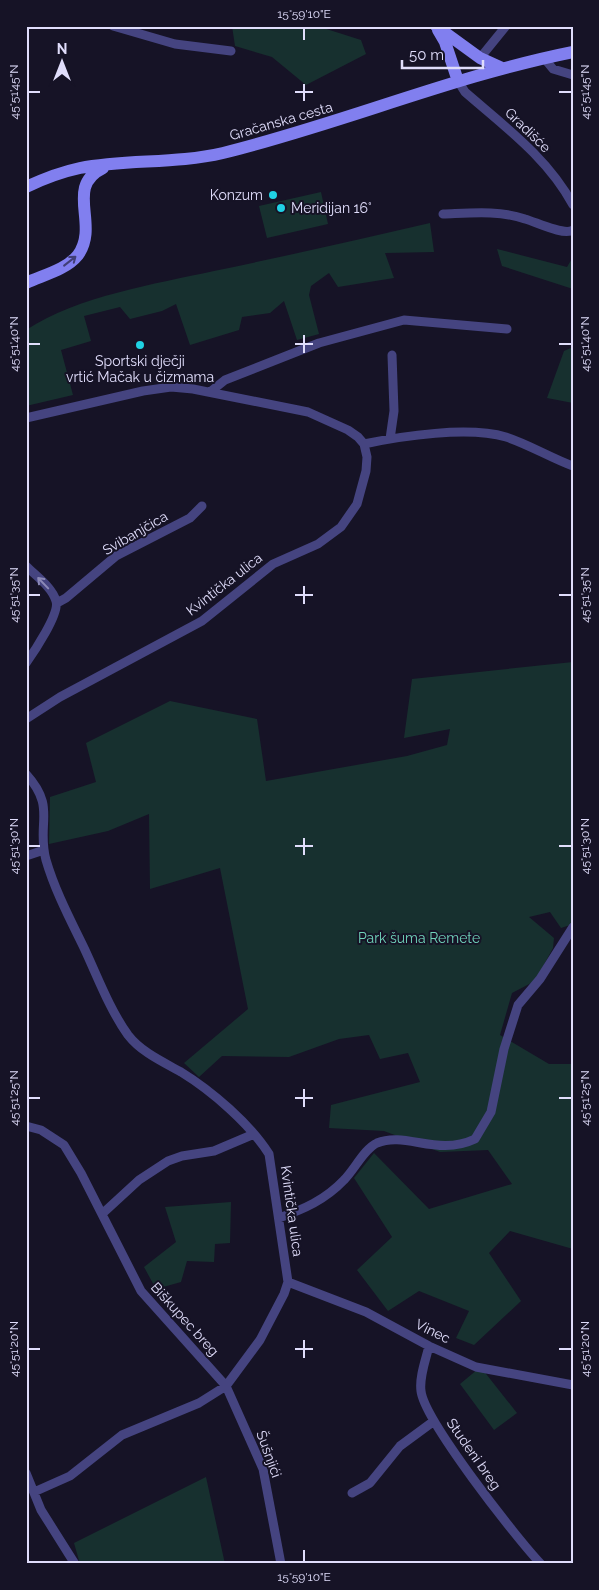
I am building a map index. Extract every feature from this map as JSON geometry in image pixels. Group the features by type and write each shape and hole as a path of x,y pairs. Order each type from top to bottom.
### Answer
{"main road":[{"path":"435,26 480,58 502,68"},
{"path":"435,26 445,42 458,81"},
{"name":"Gračanska cesta","path":"26,187 63,172 80,168 222,153 355,115 502,68 573,52"},
{"name":"Gračanska cesta","path":"83,193 84,186 90,175 107,166"},
{"path":"26,282 61,268 77,255 83,246 87,226 83,193 79,181 74,176 63,172"}],"street":[{"path":"113,26 175,44 230,51"},
{"path":"480,58 506,26"},
{"path":"544,58 552,69 573,75"},
{"name":"Gradišće","path":"458,81 464,91 529,148 564,188 573,205"},
{"path":"443,214 498,212 563,232 569,233 573,230"},
{"path":"210,392 220,382 319,343 404,320 507,329"},
{"path":"390,439 394,412 392,355"},
{"path":"26,418 171,387 210,392 308,412 348,430 364,444 390,439 469,433 505,437 573,466"},
{"name":"Kvintička ulica","path":"26,719 77,687 109,673 202,621 272,564 318,544 341,528 351,516 363,488 367,457 364,444"},
{"name":"Svibanjčica","path":"26,663 55,612 57,603 116,556 190,518 202,506"},
{"path":"26,566 51,591 57,603"},
{"name":"Kvintička ulica","path":"26,774 37,786 44,800 44,850 71,922 100,984 128,1036 160,1061 200,1085 254,1134 269,1154 288,1282"},
{"path":"26,856 44,850"},
{"path":"279,1218 320,1202 345,1180 368,1150 376,1143 398,1140 453,1147 475,1139 491,1112 504,1049 518,1005 540,979 573,927"},
{"name":"Biškupec breg","path":"26,1126 41,1130 64,1145 72,1156 141,1291 226,1386"},
{"path":"102,1214 139,1180 168,1161 182,1156 214,1151 254,1134"},
{"path":"34,1492 70,1476 122,1435 199,1402 226,1386 260,1340 284,1294 288,1282"},
{"name":"Vinec","path":"288,1282 366,1312 429,1346 476,1366 573,1385"},
{"name":"Studeni breg","path":"429,1346 421,1391 434,1421 494,1507 541,1564"},
{"name":"Šušnjići","path":"226,1386 263,1469 281,1564"},
{"path":"352,1493 370,1483 400,1446 434,1421"},
{"path":"26,1473 41,1510 75,1564"}],"green space":[{"path":"232,26 317,26 361,40 366,54 306,85 272,57 235,46"},
{"path":"321,192 328,224 267,238 259,206"},
{"path":"430,223 434,252 385,253 394,278 338,287 329,273 311,286 309,295 319,334 297,340 284,301 270,313 242,317 239,330 190,345 176,304 162,311 130,319 120,307 84,316 91,341 61,350 73,395 26,406 26,330 69,308 142,286"},
{"path":"497,249 567,267 573,257 573,289 502,266"},
{"path":"573,347 573,403 547,398 564,351"},
{"name":"Park šuma Remete","path":"573,662 573,924 561,928 550,912 529,917 554,938 553,948 535,981 512,993 500,1035 549,1064 573,1064 573,1249 510,1231 489,1253 521,1301 474,1345 456,1338 469,1311 419,1291 388,1311 357,1270 392,1237 354,1178 374,1153 429,1209 512,1184 488,1150 440,1152 384,1131 329,1128 331,1105 420,1082 408,1053 380,1059 369,1035 339,1039 289,1057 222,1056 199,1077 184,1063 248,1009 220,868 150,889 149,814 108,831 49,844 50,797 96,782 86,743 170,701 257,719 266,781 407,756 447,745 450,729 404,738 412,679"},
{"path":"231,1202 230,1243 215,1244 214,1262 187,1261 181,1282 156,1289 144,1267 176,1242 165,1207"},
{"path":"478,1369 483,1370 517,1413 494,1430 460,1384"},
{"path":"206,1477 225,1564 80,1564 74,1543"}],"place":[{"name":"Konzum","path":"273,195"},
{"name":"Meridijan 16°","path":"281,208"},
{"name":"Sportski dječji vrtić Mačak u čizmama","path":"140,345"}]}
